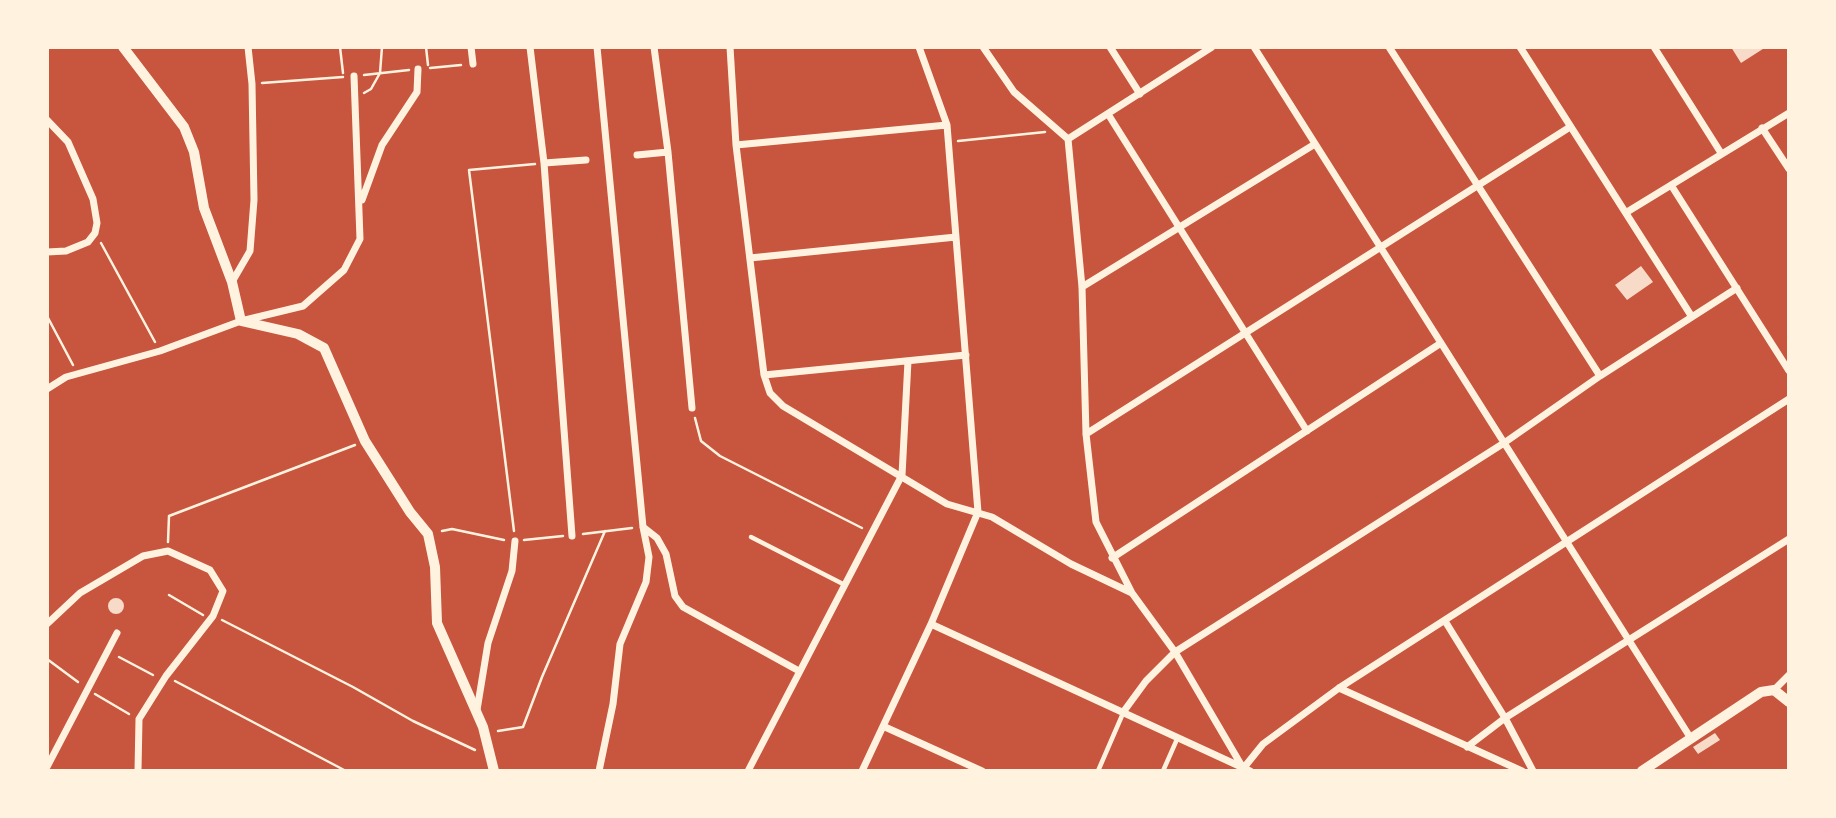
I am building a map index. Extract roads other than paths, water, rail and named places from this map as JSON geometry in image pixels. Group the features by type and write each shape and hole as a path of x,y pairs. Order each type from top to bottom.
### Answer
{"street":[{"path":"123,47 184,127 194,152 204,208 232,282 241,321"},
{"path":"232,282 250,251 254,200 252,84 248,47"},
{"path":"471,47 473,64"},
{"path":"530,47 544,163 572,536"},
{"path":"597,47 649,570 620,644 613,704 599,771"},
{"path":"654,47 668,152 692,408"},
{"path":"730,47 736,145 764,375 771,393 783,406 947,504 978,512 1071,564 1132,593"},
{"path":"862,771 885,727 978,512 947,125 919,47"},
{"path":"983,47 1014,92 1069,139 1082,287 1086,434 1096,522 1132,593 1175,652 1245,770"},
{"path":"1110,47 1140,94"},
{"path":"1069,139 1212,47"},
{"path":"1254,47 1690,737"},
{"path":"1389,47 1600,376"},
{"path":"1520,47 1692,317"},
{"path":"1654,47 1721,153"},
{"path":"360,204 382,145 417,92 418,69"},
{"path":"47,389 77,374 160,351 241,321 303,306 344,270 360,239 354,76"},
{"path":"1627,212 1789,113"},
{"path":"1108,114 1307,431"},
{"path":"47,120 68,142 93,199 95,233 79,247 47,252"},
{"path":"736,145 947,125"},
{"path":"1086,434 1570,127"},
{"path":"1762,128 1789,170"},
{"path":"1082,287 1315,144"},
{"path":"637,155 668,152"},
{"path":"544,163 586,160"},
{"path":"1671,185 1789,371"},
{"path":"750,258 956,237"},
{"path":"1124,711 1146,681 1175,652 1504,443 1600,376 1737,288"},
{"path":"241,321 298,334 324,348 365,441 410,512 428,534 435,567 437,623 477,713 494,765"},
{"path":"1112,558 1441,343"},
{"path":"764,375 966,355"},
{"path":"748,771 902,475 908,361"},
{"path":"1245,770 1263,744 1339,688 1565,540 1789,399"},
{"path":"643,527 657,538 666,554 675,597 683,607 799,671"},
{"path":"1468,747 1505,718 1789,539"},
{"path":"477,713 488,643 512,571 515,541"},
{"path":"47,624 80,593 143,556 168,551 210,570 223,592 212,617 164,678 139,719 138,771"},
{"path":"1445,621 1505,718 1532,771"},
{"path":"931,624 1124,711 1245,770"},
{"path":"47,767 117,633"},
{"path":"1642,771 1761,692 1774,690 1789,675"},
{"path":"1339,688 1522,771"},
{"path":"1774,690 1789,702"},
{"path":"885,727 982,771"}],"lane":[{"path":"751,537 843,584"},
{"path":"1098,771 1124,711"},
{"path":"1163,771 1178,737"}]}
